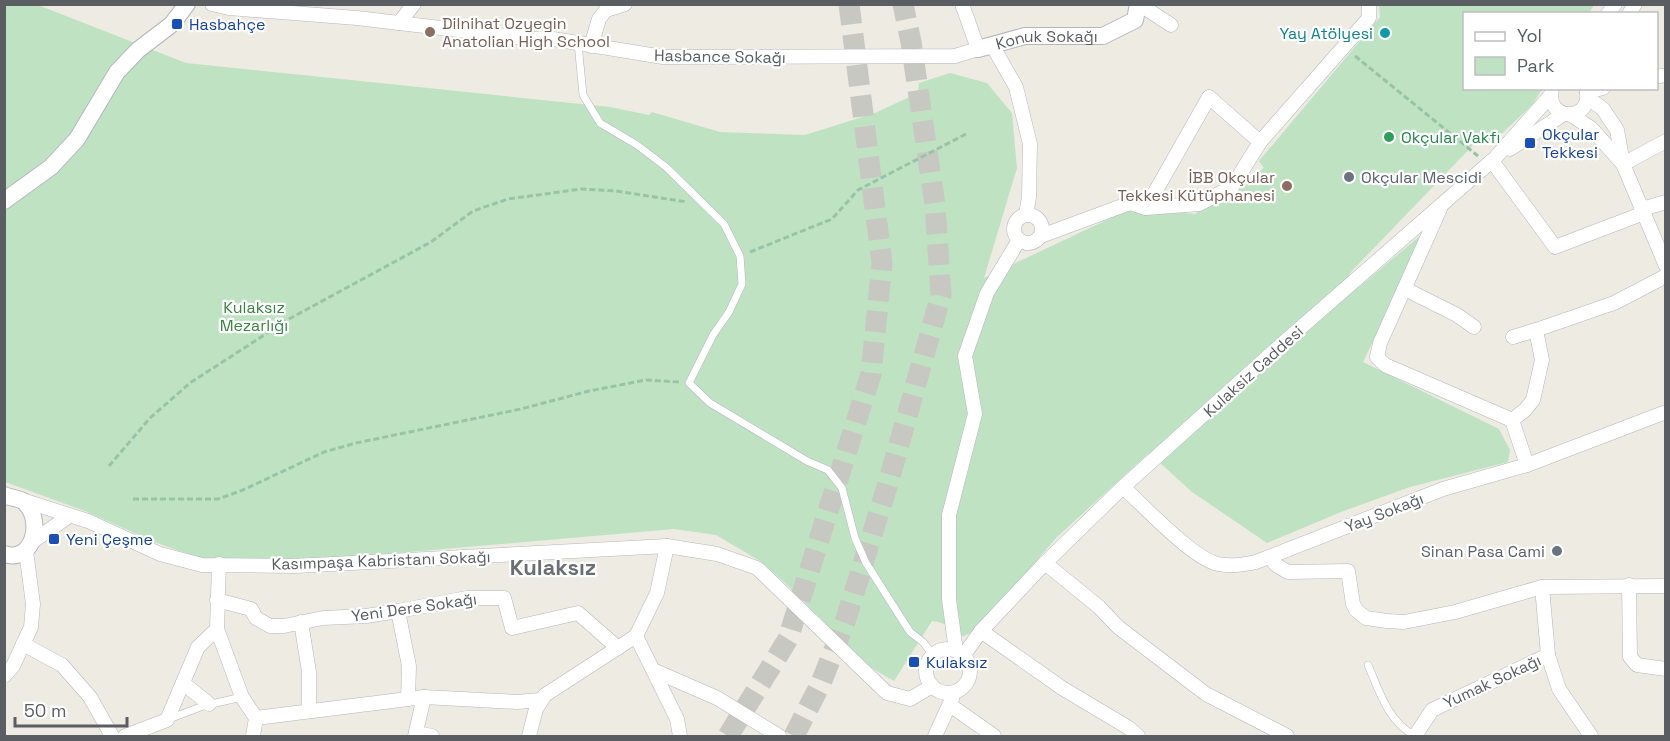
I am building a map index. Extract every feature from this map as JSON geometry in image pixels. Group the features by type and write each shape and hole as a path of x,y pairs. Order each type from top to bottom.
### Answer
{"street":[{"path":"4,201 51,167 77,140 117,72 138,50 172,24 187,4"},
{"name":"Hasbance Sokağı","path":"212,4 229,8 309,9 399,23 533,39 547,38 663,57 955,56 985,47"},
{"path":"399,23 414,4"},
{"path":"584,45 606,10 625,4"},
{"path":"962,4 985,47 1016,87 1030,144 1029,197 1026,215"},
{"path":"1138,4 1171,25"},
{"name":"Konuk Sokağı","path":"985,47 1025,36 1103,36 1135,20 1138,4"},
{"path":"1018,240 1034,242 1041,236 1130,202 1146,208 1199,204 1232,187 1260,142 1369,18 1369,4"},
{"path":"1552,92 1554,107 1591,128 1623,164"},
{"name":"Kulaksiz Caddesi","path":"960,653 1045,563 1123,487 1282,344 1492,161 1552,92"},
{"path":"1665,202 1643,211 1556,247 1492,161 1568,114 1582,109 1587,93 1603,109 1617,130 1623,164 1643,211 1665,266"},
{"path":"1146,208 1209,97 1260,142"},
{"path":"1623,164 1665,141"},
{"path":"1442,205 1380,343 1377,357 1385,365 1512,420 1527,465"},
{"path":"1018,240 1014,231 1015,224 1018,219 1026,215 1039,220 1041,236"},
{"path":"935,736 956,691 969,676 967,662 960,653 949,599 949,515 975,414 964,356 987,293 1018,240"},
{"path":"1513,337 1614,303 1665,276"},
{"path":"1405,289 1457,315 1474,327"},
{"path":"1512,420 1533,400 1542,360 1536,330"},
{"name":"Yay Sokağı","path":"1123,487 1196,554 1206,560 1229,566 1241,566 1443,489 1527,465 1665,412"},
{"path":"10,498 30,510 34,520 35,531 16,554"},
{"name":"Kasımpaşa Kabristanı Sokağı","path":"10,498 88,521 160,554 202,565 296,566 667,546 717,554 757,567 887,693 910,699 932,686"},
{"path":"16,554 69,516"},
{"path":"530,736 536,709 545,695 636,636 657,593 667,546"},
{"path":"4,675 13,666 30,627 33,604 16,554"},
{"path":"1270,556 1276,565 1288,572 1348,572 1356,610 1366,618 1387,621 1404,622 1455,612 1542,587 1665,586"},
{"path":"1045,563 1099,607 1118,627 1206,694 1287,736"},
{"path":"219,564 217,629 242,697 256,718 253,736"},
{"path":"1629,585 1630,657 1637,665 1665,669"},
{"path":"1542,587 1548,655 1559,689 1584,734"},
{"name":"Yeni Dere Sokağı","path":"218,600 251,609 256,618 270,626 284,626 398,611 467,598 504,598 512,628 578,613 618,648"},
{"path":"398,611 409,666 408,699"},
{"path":"301,622 309,672 309,711"},
{"path":"125,736 167,720 198,647 217,629"},
{"path":"981,631 1062,688 1129,728 1138,736"},
{"path":"636,636 677,719 680,736"},
{"path":"23,644 62,665 90,697 112,736"},
{"path":"956,691 943,692 932,686 926,673 929,660 933,655 944,649 960,653"},
{"name":"Yumak Sokağı","path":"1415,736 1432,710 1548,655"},
{"path":"655,671 717,698 779,736"},
{"path":"183,683 209,705"},
{"path":"256,718 424,697 517,702 541,700"},
{"path":"424,697 415,735 432,736"},
{"path":"950,705 994,736"}],"lane":[{"path":"584,45 583,95 600,123 637,145 666,167 724,224 740,256 742,284 689,383 710,403 807,461 828,470 842,488 855,538 866,563 910,632 923,642 933,655"},
{"path":"1368,666 1390,715 1415,736"},
{"path":"167,720 209,705 242,697"}],"path":[{"path":"1346,46 1492,161"},
{"path":"740,256 831,219 858,190 968,132"},
{"path":"109,466 150,418 190,383 289,319 431,242 473,211 508,199 581,189 616,191 685,203 697,197"},
{"path":"133,499 218,499 243,490 324,452 356,443 521,409 589,391 646,380 689,383"}],"green space":[{"name":"Kulaksız Mezarlığı","path":"4,5 38,5 186,63 610,107 649,115 652,112 720,132 805,135 875,113 918,93 919,83 950,73 987,83 1012,113 1017,168 984,278 1132,208 1195,214 1264,168 1259,161 1380,17 1379,5 1594,5 1590,12 1463,12 1463,90 1541,90 1533,104 1493,142 1477,141 1349,274 1359,287 1427,230 1363,362 1499,429 1510,450 1508,462 1410,487 1341,512 1267,543 1192,492 1149,453 1057,537 978,629 964,636 943,624 932,621 894,681 868,666 760,561 716,535 674,529 296,562 205,560 157,543 85,511 5,482"}],"tunnel":[{"path":"728,736 788,639 871,374 882,263 849,4"},
{"path":"794,736 821,683 845,622 889,480 941,295 935,205 911,42 903,4"}],"place":[{"name":"Hasbahçe","path":"177,24"},
{"name":"Dilnihat Ozyegin Anatolian High School","path":"430,32"},
{"name":"Yay Atölyesi","path":"1385,33"},
{"name":"Okçular Vakfı","path":"1389,137"},
{"name":"Okçular Tekkesi","path":"1530,143"},
{"name":"Okçular Mescidi","path":"1349,177"},
{"name":"İBB Okçular Tekkesi Kütüphanesi","path":"1287,186"},
{"name":"Yeni Çeşme","path":"54,539"},
{"name":"Sinan Pasa Cami","path":"1557,551"},
{"name":"Kulaksız","path":"914,662"}],"district":[{"name":"Kulaksız","path":"553,567"}]}
